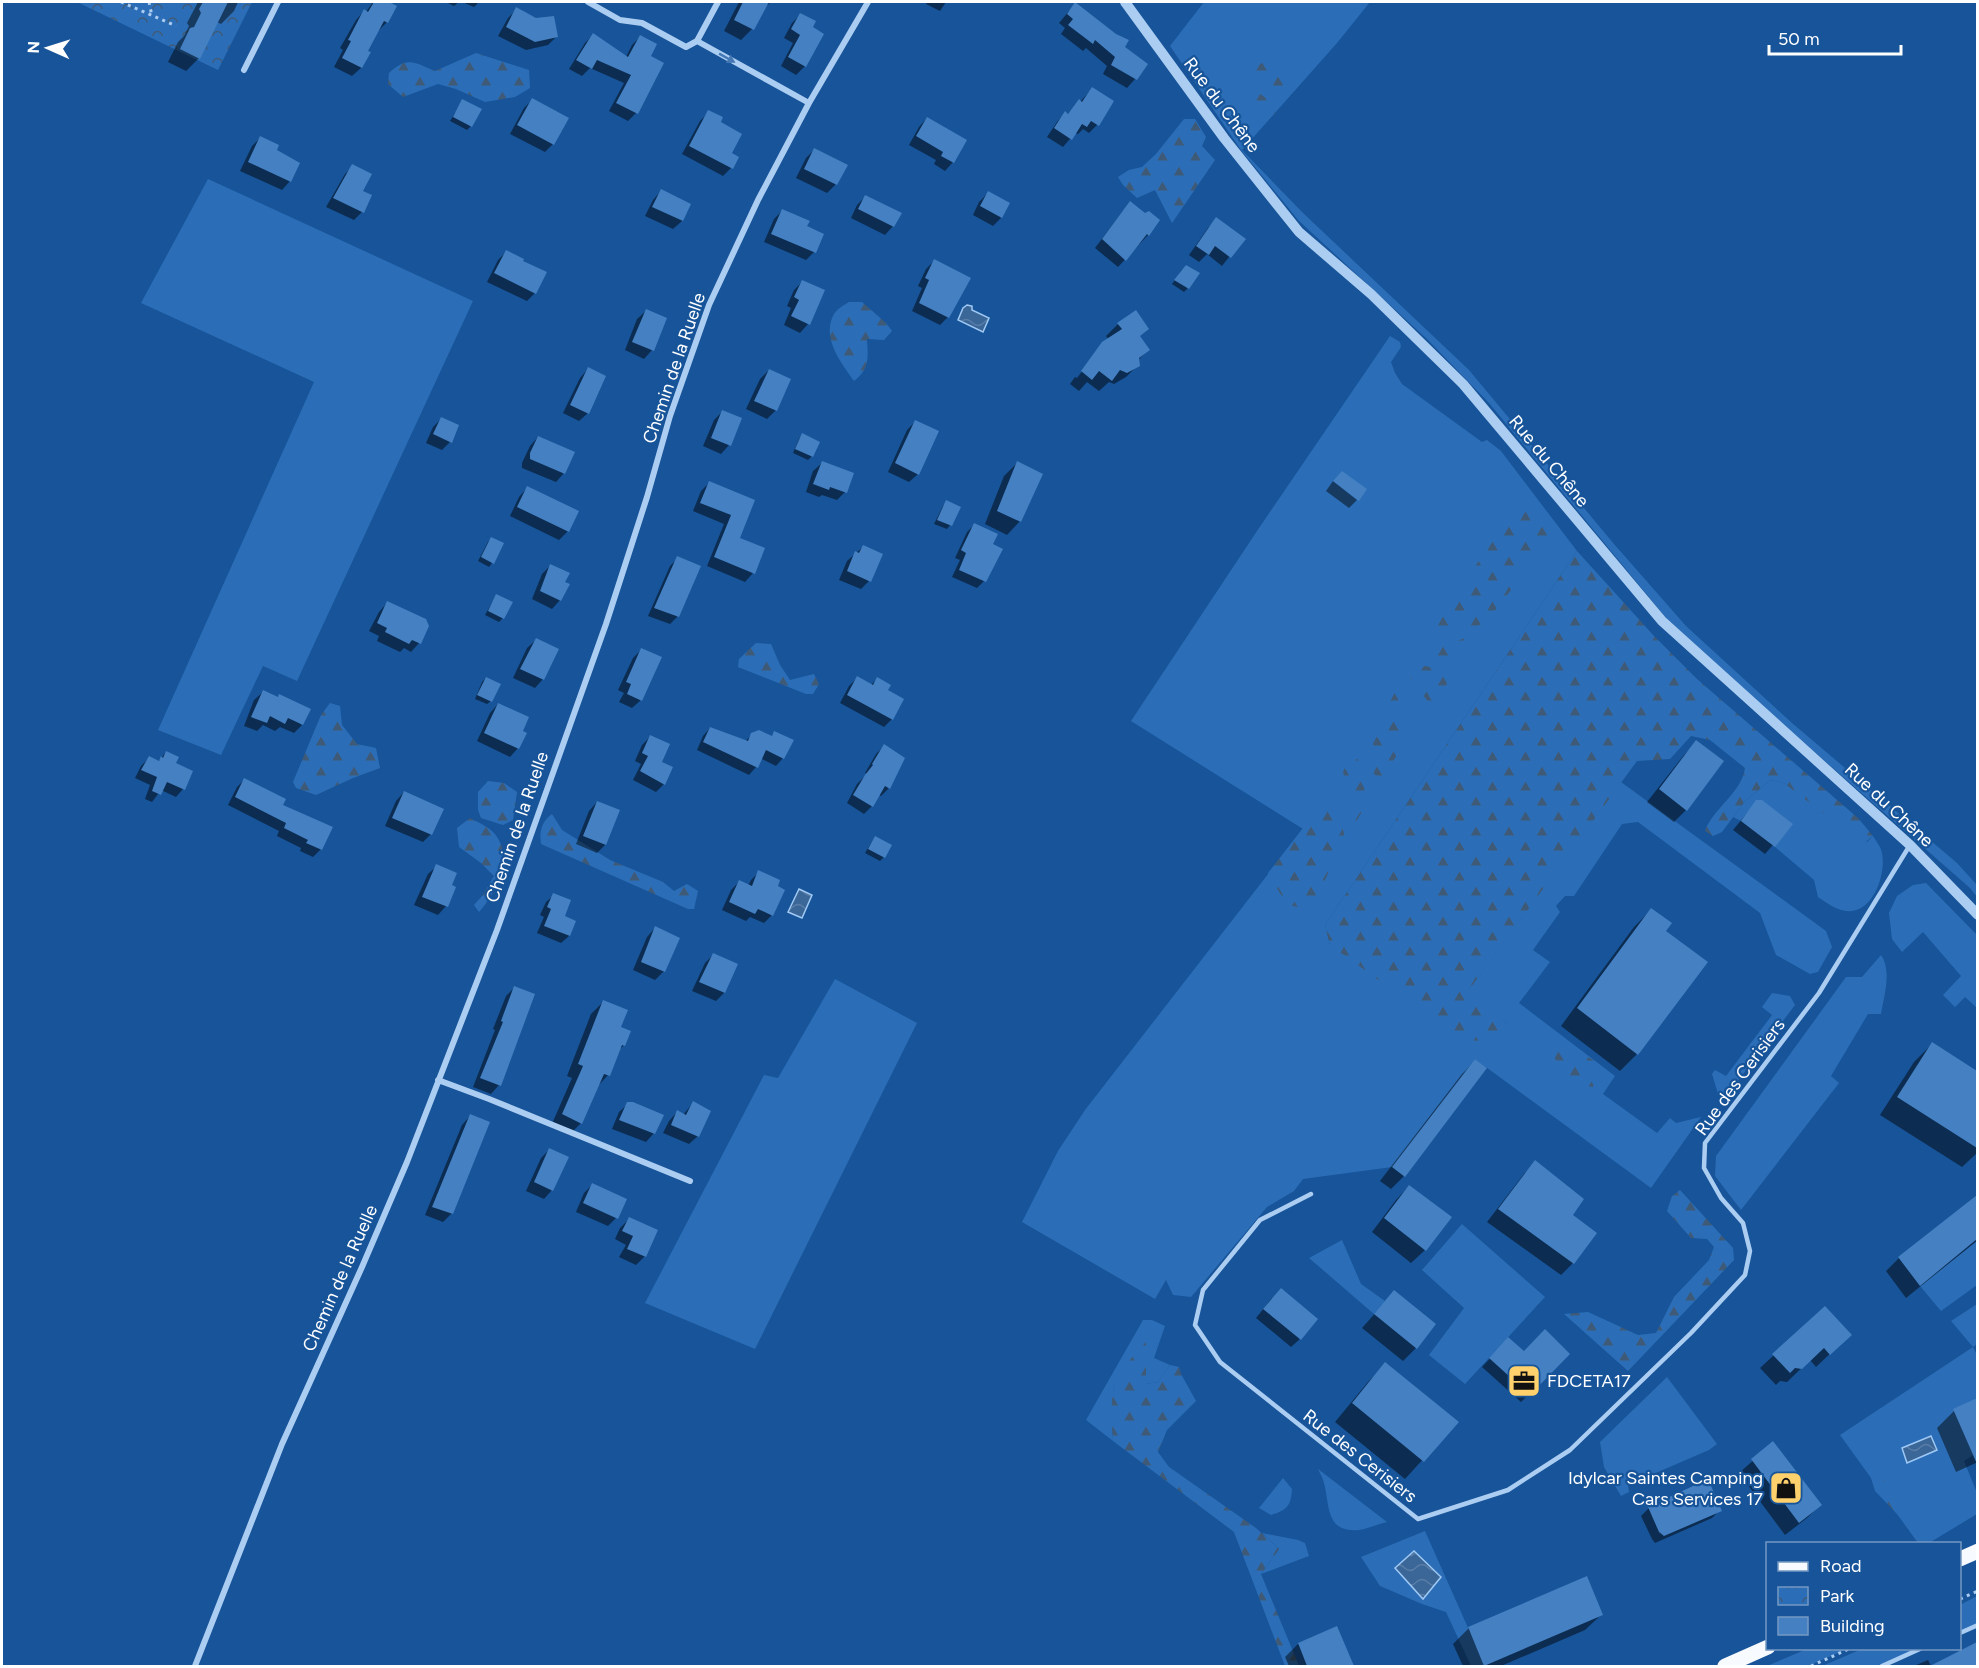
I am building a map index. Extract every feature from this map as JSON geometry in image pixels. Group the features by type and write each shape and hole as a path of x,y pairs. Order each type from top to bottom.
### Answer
{"main road":[{"path":"1961,1558 1977,1551"},
{"path":"1725,1666 1766,1647"}],"street":[{"path":"244,70 278,2"},
{"path":"588,2 620,20 642,23 686,47 697,41 718,2"},
{"name":"Chemin de la Ruelle","path":"195,1666 282,1444 407,1162 496,930 606,624 647,497 670,416 709,305 758,200 808,103 868,2"},
{"name":"Rue du Chêne","path":"1125,2 1224,138 1299,232 1371,294 1463,384 1662,621 1910,845 1977,915"},
{"path":"697,41 808,103"},
{"path":"438,1080 690,1181"}],"lane":[{"name":"Rue des Cerisiers","path":"1311,1194 1260,1220 1203,1290 1195,1325 1220,1362 1418,1519 1508,1490 1570,1450 1691,1333 1745,1275 1750,1251 1743,1223 1721,1198 1704,1168 1705,1143 1819,993 1910,845"},
{"path":"1961,1632 1977,1625"},
{"path":"1882,1666 1918,1650"}],"path":[{"path":"121,2 176,26"},
{"path":"149,2 152,16"},
{"path":"1961,1598 1977,1591"},
{"path":"1810,1666 1846,1650"}],"green space":[{"path":"77,2 252,2 218,70"},
{"path":"1204,2 1370,2 1337,43 1242,150 1302,212 1469,370 1614,544 1686,626 1792,723 1957,863 1977,885 1977,897 1970,888 1667,619 1489,403 1428,340 1299,221 1241,150 1170,46"},
{"path":"476,53 529,70 530,88 515,97 485,102 438,84 403,97 388,84 389,73 401,64 416,63 435,71"},
{"path":"1265,63 1295,72 1301,83 1292,93 1269,92 1249,72 1255,64"},
{"path":"1246,88 1268,100 1275,113 1271,117 1250,104 1243,96 1240,92"},
{"path":"1184,119 1195,119 1206,137 1202,146 1215,160 1172,223 1155,190 1137,198 1118,177 1129,170 1142,167 1156,154"},
{"path":"208,179 473,301 297,681 263,666 221,755 158,730 314,382 141,303"},
{"path":"849,302 862,302 892,331 884,340 867,339 868,357 865,367 854,381 834,349 830,332 834,314"},
{"path":"1390,336 1400,342 1401,347 1391,362 1402,384 1482,442 1487,440 1501,451 1577,551 1325,925 1330,945 1509,1025 1467,992 1621,782 1826,931 1832,947 1818,972 1810,974 1776,955 1760,913 1638,822 1622,824 1574,896 1565,896 1556,906 1560,912 1533,950 1550,962 1519,1003 1615,1076 1603,1094 1657,1133 1670,1118 1676,1123 1701,1117 1651,1188 1475,1059 1392,1167 1303,1179 1294,1191 1267,1207 1191,1297 1173,1295 1166,1280 1155,1299 1022,1222 1058,1151 1085,1110 1303,829 1131,721"},
{"path":"1537,508 1547,515 1556,533 1485,623 1443,638 1437,628 1445,609 1512,514"},
{"path":"1577,551 1654,636 1697,679 1858,818 1873,836 1863,844 1784,783 1771,780 1745,801 1722,832 1713,836 1705,831 1709,822 1733,793 1743,777 1745,768 1710,740 1691,736 1670,759 1637,761 1468,991 1509,1025 1494,1039 1473,1041 1448,1030 1330,945 1325,925"},
{"path":"1477,634 1478,640 1464,650 1441,658 1434,653 1436,648"},
{"path":"756,643 771,644 780,665 790,680 814,674 819,684 813,694 806,694 738,667 739,659"},
{"path":"1413,666 1451,671 1450,679 1434,704 1429,703 1409,676"},
{"path":"1395,692 1401,694 1399,752 1381,779 1374,774 1373,735"},
{"path":"330,703 340,706 342,725 357,744 376,748 380,768 316,795 296,788 293,782 321,715"},
{"path":"1350,757 1359,760 1367,803 1353,827 1343,772"},
{"path":"1771,780 1784,783 1867,842 1873,836 1880,846 1883,861 1877,888 1867,903 1860,908 1847,911 1825,902 1818,897 1814,880 1775,847 1733,817 1745,801"},
{"path":"488,781 504,783 517,792 513,820 503,825 481,818 478,810 478,792"},
{"path":"1331,797 1336,799 1345,838 1314,903 1304,908 1287,905 1268,873 1303,828 1317,817"},
{"path":"552,814 562,830 610,860 663,882 674,891 687,884 698,891 694,909 688,909 541,844 542,827"},
{"path":"470,818 495,834 503,856 503,866 496,886 479,912 474,905 494,876 459,847 457,828"},
{"path":"1926,883 1977,935 1977,1008 1965,997 1955,1007 1943,995 1961,976 1923,932 1902,952 1892,939 1889,913 1897,896 1913,885"},
{"path":"1881,955 1887,976 1881,1014 1868,1014 1831,1076 1839,1083 1741,1210 1715,1176 1716,1156 1846,977 1862,977"},
{"path":"835,979 917,1023 755,1349 645,1303 764,1075 778,1078"},
{"path":"1772,993 1790,996 1795,1005 1725,1098 1719,1097 1712,1074 1715,1070 1726,1076 1772,1015 1762,1007"},
{"path":"1561,1046 1573,1049 1595,1061 1597,1070 1593,1087 1574,1083 1562,1071 1553,1051"},
{"path":"1680,1190 1733,1248 1734,1260 1628,1371 1564,1314 1588,1312 1638,1335 1656,1333 1674,1297 1709,1260 1714,1247 1707,1239 1691,1238 1667,1211 1672,1196"},
{"path":"1462,1224 1545,1297 1465,1384 1429,1355 1464,1308 1422,1270"},
{"path":"1342,1240 1361,1284 1385,1301 1374,1314 1309,1258"},
{"path":"1977,1241 1977,1285 1941,1311 1920,1286"},
{"path":"1977,1304 1977,1344 1973,1347 1951,1321"},
{"path":"1143,1320 1152,1320 1165,1326 1154,1358 1170,1365 1158,1382 1146,1384 1146,1343 1114,1387 1113,1441 1086,1420"},
{"path":"1146,1342 1146,1384 1158,1382 1170,1365 1179,1367 1196,1401 1167,1430 1158,1452 1169,1467 1256,1528 1279,1549 1261,1574 1299,1666 1285,1666 1234,1532 1113,1441 1112,1408 1116,1382 1127,1364"},
{"path":"1973,1347 1977,1355 1977,1398 1954,1410 1973,1455 1964,1461 1977,1493 1977,1514 1931,1542 1917,1542 1840,1435"},
{"path":"1667,1377 1717,1444 1709,1450 1628,1485 1629,1492 1621,1496 1604,1467 1600,1442"},
{"path":"1318,1469 1387,1522 1359,1530 1340,1527 1331,1516 1324,1481"},
{"path":"1880,1476 1904,1499 1902,1511 1897,1514 1875,1491 1871,1478"},
{"path":"1283,1478 1292,1489 1291,1500 1284,1509 1271,1515 1259,1508"},
{"path":"1425,1531 1485,1666 1471,1666 1446,1612 1380,1586 1361,1557"},
{"path":"1262,1533 1305,1543 1309,1556 1261,1574 1279,1549"},
{"path":"1977,1596 1977,1624 1961,1632 1961,1604"},
{"path":"1805,1650 1845,1650 1808,1666 1767,1666"},
{"path":"1860,1650 1921,1650 1883,1666 1822,1666"}],"water":[{"path":"967,305 989,318 983,332 958,320 963,308"},
{"path":"799,889 812,895 802,918 788,912"},
{"path":"1931,1436 1937,1450 1907,1463 1902,1448"},
{"path":"1414,1551 1441,1577 1423,1599 1395,1568"}],"building":[{"path":"203,2 228,2 200,59 180,49 190,28 194,27 201,13 199,9"},
{"path":"374,2 389,2 397,6 388,23 384,21 362,68 342,58 351,41 348,40 364,9 368,12"},
{"path":"743,2 769,2 754,30 734,20"},
{"path":"1075,2 1116,34 1129,40 1125,47 1148,64 1137,80 1111,65 1115,57 1095,40 1093,44 1068,25 1073,19 1067,14"},
{"path":"516,7 536,18 554,16 558,37 535,42 506,27"},
{"path":"800,13 816,21 813,27 824,34 806,67 788,57 800,35 791,29"},
{"path":"593,33 628,57 640,35 657,44 651,56 664,63 638,114 616,103 631,75 597,60 592,69 576,60"},
{"path":"1092,87 1114,101 1099,126 1091,121 1087,127 1082,124 1072,140 1054,128 1065,111 1068,114 1079,99 1082,102"},
{"path":"532,98 569,118 554,145 517,125"},
{"path":"462,99 482,109 472,127 453,117"},
{"path":"708,110 723,117 721,122 742,134 732,153 739,157 733,169 689,146"},
{"path":"927,117 967,140 954,163 941,156 943,152 916,136"},
{"path":"260,136 279,145 277,150 300,163 291,182 248,162"},
{"path":"814,148 848,165 837,185 804,169"},
{"path":"352,164 372,174 363,191 372,195 364,213 333,198"},
{"path":"661,189 691,204 683,221 652,207"},
{"path":"988,191 1010,203 1002,218 980,206"},
{"path":"865,195 902,213 894,227 858,209"},
{"path":"1130,201 1145,213 1149,211 1160,220 1126,261 1102,239"},
{"path":"782,209 810,221 807,226 824,234 816,253 771,234"},
{"path":"1216,217 1246,239 1231,258 1215,246 1209,255 1196,246"},
{"path":"506,250 547,272 536,294 494,273"},
{"path":"934,259 971,278 949,318 919,303 929,280 925,278"},
{"path":"1186,265 1200,273 1189,289 1174,280"},
{"path":"802,280 825,290 810,325 791,316 799,300 794,297"},
{"path":"646,309 667,318 654,351 632,342"},
{"path":"1136,310 1149,329 1140,336 1150,350 1139,358 1140,366 1127,373 1120,370 1112,381 1099,371 1092,380 1081,371 1102,342 1122,329 1117,323"},
{"path":"588,367 606,376 589,414 570,405"},
{"path":"769,369 791,379 777,411 754,401"},
{"path":"722,410 742,418 731,446 711,438"},
{"path":"441,417 459,425 452,443 433,434"},
{"path":"915,420 939,431 919,475 895,463"},
{"path":"802,433 820,442 813,457 795,449"},
{"path":"538,436 575,452 565,474 530,459 530,453"},
{"path":"822,461 854,473 847,493 813,484"},
{"path":"1017,461 1043,474 1021,522 997,511"},
{"path":"1342,471 1367,489 1359,501 1333,481"},
{"path":"709,481 755,500 740,538 765,548 755,574 714,557 731,515 700,503"},
{"path":"527,486 579,511 569,532 517,507"},
{"path":"946,500 961,507 952,526 937,520"},
{"path":"974,523 998,534 993,544 1003,549 986,582 959,570 966,553 961,550"},
{"path":"491,537 504,543 494,564 481,557"},
{"path":"863,545 883,554 871,582 847,571 855,551 859,553"},
{"path":"677,556 701,566 679,617 654,608"},
{"path":"550,564 570,573 565,582 570,584 561,601 540,591"},
{"path":"496,594 513,602 504,619 488,611"},
{"path":"387,601 426,619 429,626 421,644 412,640 409,644 385,632 387,628 377,623"},
{"path":"536,638 559,649 544,680 520,669"},
{"path":"641,648 662,657 642,701 627,694 631,684 626,682"},
{"path":"857,676 873,685 877,677 891,685 888,690 904,699 893,720 847,695"},
{"path":"486,677 501,684 492,702 477,695"},
{"path":"263,690 278,697 279,694 311,709 303,725 288,718 285,724 270,716 267,723 251,717"},
{"path":"498,703 529,717 523,731 527,733 519,749 484,733"},
{"path":"710,727 748,741 751,733 759,730 772,736 774,731 794,740 784,759 766,750 758,768 703,742"},
{"path":"650,735 670,744 662,762 673,767 665,785 640,771 648,756 642,753"},
{"path":"1696,740 1724,761 1687,811 1659,789"},
{"path":"884,744 905,758 890,789 885,786 873,807 853,795"},
{"path":"166,751 179,757 176,763 193,771 185,790 167,782 161,795 152,791 157,777 141,770 149,756 159,761"},
{"path":"244,778 286,799 283,805 333,827 322,850 306,843 308,840 284,828 286,823 235,797"},
{"path":"404,791 444,809 432,835 392,818"},
{"path":"1756,800 1762,800 1793,824 1775,847 1741,821"},
{"path":"597,801 620,810 606,845 583,836"},
{"path":"875,836 892,845 885,858 868,849"},
{"path":"436,864 457,873 452,885 456,887 448,907 422,897"},
{"path":"758,870 780,880 778,886 785,890 773,916 758,909 755,914 729,902 739,880 752,886"},
{"path":"553,893 571,900 565,916 576,921 570,936 544,926 551,909 547,907"},
{"path":"1651,908 1672,923 1666,931 1708,962 1638,1055 1577,1008"},
{"path":"655,926 680,938 665,972 641,962"},
{"path":"713,953 738,964 725,993 699,982"},
{"path":"514,986 535,994 501,1086 480,1078 503,1022 501,1021"},
{"path":"603,1000 628,1010 621,1027 631,1031 625,1046 622,1045 610,1076 604,1074 582,1124 562,1114 583,1066 578,1064"},
{"path":"1932,1042 1977,1071 1977,1148 1897,1097"},
{"path":"1475,1059 1487,1068 1405,1177 1392,1167"},
{"path":"693,1101 711,1111 699,1137 671,1125 677,1110 686,1115"},
{"path":"627,1102 633,1102 664,1115 655,1134 619,1120"},
{"path":"470,1114 490,1122 453,1214 432,1207"},
{"path":"549,1148 569,1157 553,1191 534,1182"},
{"path":"1535,1160 1584,1199 1573,1215 1597,1233 1574,1264 1498,1209"},
{"path":"592,1183 627,1199 618,1219 583,1203"},
{"path":"1409,1185 1452,1217 1426,1251 1384,1218"},
{"path":"1977,1195 1977,1239 1920,1286 1898,1257"},
{"path":"629,1217 658,1230 646,1257 627,1249 633,1236 622,1231"},
{"path":"1281,1288 1318,1319 1301,1340 1263,1309"},
{"path":"1394,1290 1436,1324 1417,1349 1374,1314"},
{"path":"1825,1306 1852,1335 1830,1355 1824,1348 1802,1369 1795,1368 1790,1373 1772,1354"},
{"path":"1545,1329 1570,1354 1530,1395 1489,1358 1508,1337 1524,1351"},
{"path":"1385,1362 1459,1422 1424,1462 1352,1403"},
{"path":"1977,1398 1977,1464 1953,1409"},
{"path":"1773,1441 1822,1505 1799,1523 1751,1459"},
{"path":"1708,1479 1722,1511 1664,1536 1659,1532 1648,1507"},
{"path":"1587,1576 1603,1615 1484,1666 1468,1627"},
{"path":"1337,1626 1354,1666 1307,1666 1298,1643"},
{"path":"1977,1642 1977,1666 1930,1666"}],"place":[{"name":"FDCETA17","path":"1524,1381"},
{"name":"Idylcar Saintes Camping Cars Services 17","path":"1786,1488"}]}
